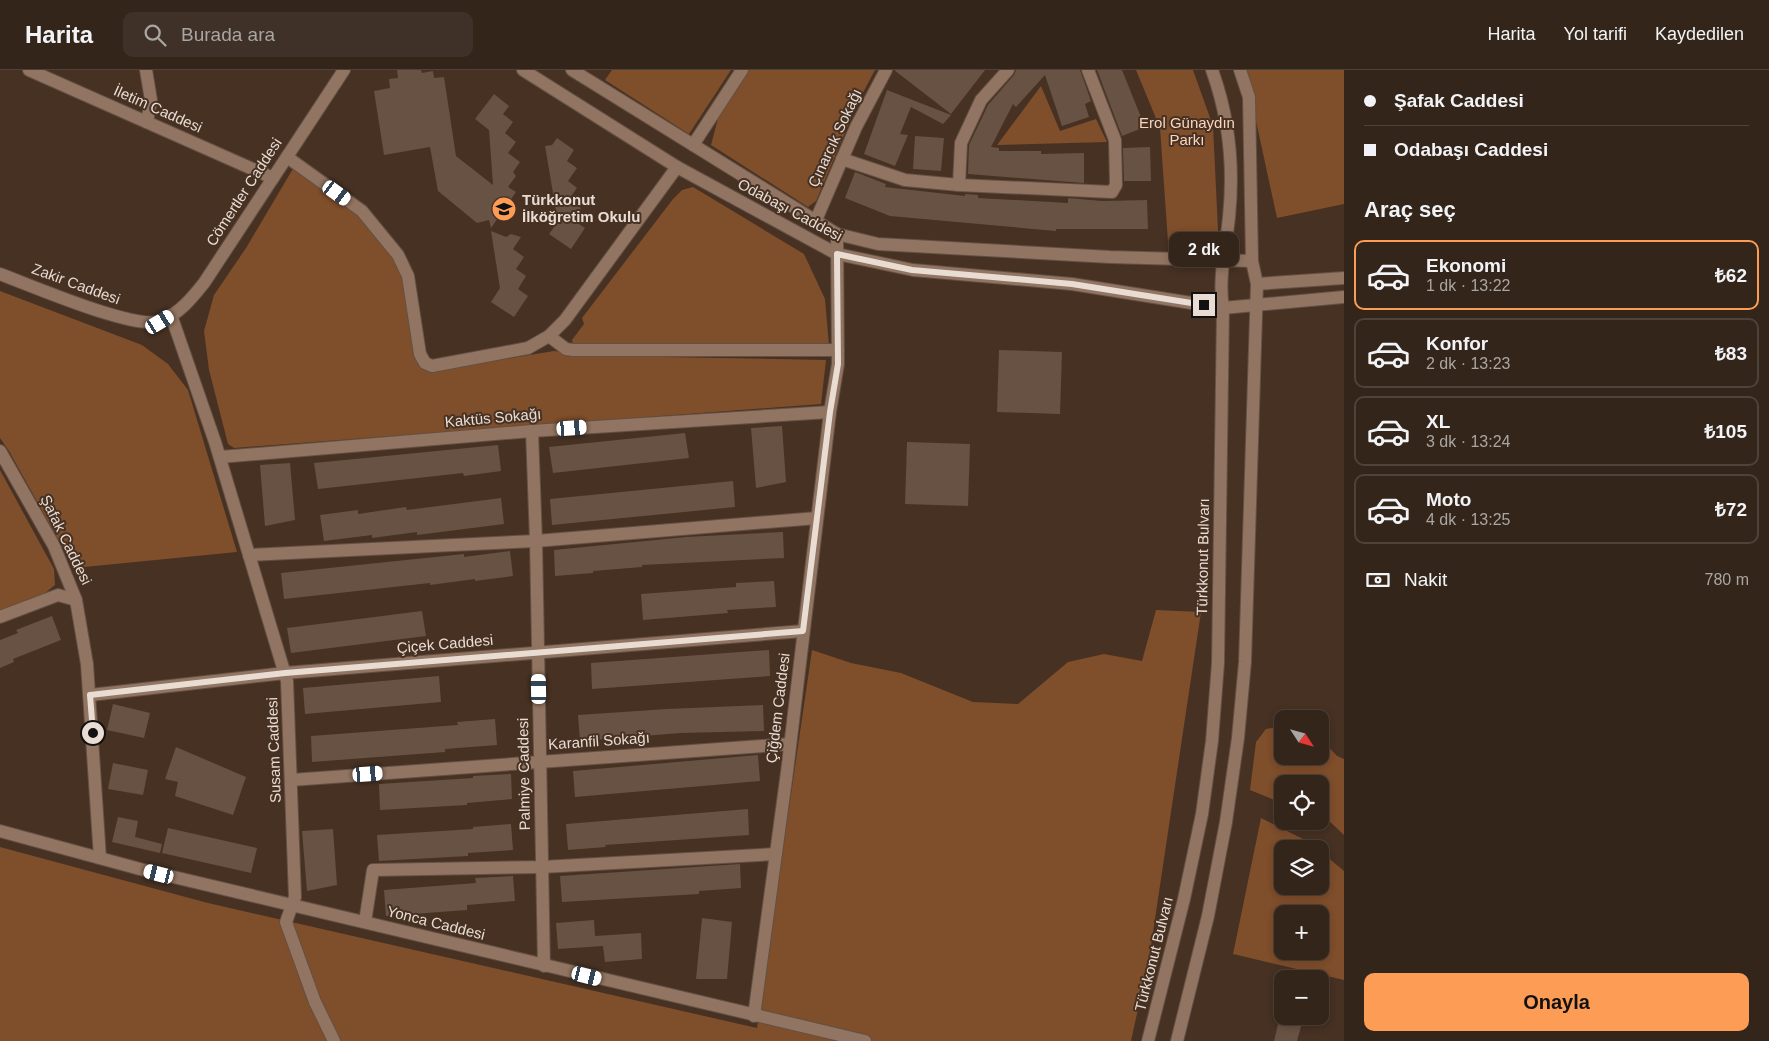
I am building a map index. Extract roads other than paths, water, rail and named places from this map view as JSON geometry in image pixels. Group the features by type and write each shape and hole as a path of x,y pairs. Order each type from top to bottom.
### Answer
{"street":[{"name":"İletim Caddesi","path":"29,70 273,178"},
{"path":"146,70 151,100 147,122"},
{"name":"Odabaşı Caddesi","path":"523,70 678,166 837,254 912,270 1072,284 1223,308 1344,297"},
{"name":"Odabaşı Caddesi","path":"572,70 837,234 878,244 1101,256 1252,260"},
{"path":"693,145 742,70"},
{"name":"Çınarcık Sokağı","path":"816,220 856,127 886,70"},
{"path":"959,185 961,144 981,100 1008,70"},
{"path":"842,159 905,180 959,185 1112,192 1116,185 1115,140 1088,70"},
{"name":"Türkkonut Bulvarı","path":"1148,1041 1186,890 1202,814 1212,741 1218,654 1223,308 1220,283 1229,217 1232,172 1222,97 1212,70"},
{"path":"1177,1041 1210,908 1226,822 1238,738 1245,662 1258,284 1252,260 1249,97 1240,70"},
{"name":"Cömertler Caddesi","path":"171,315 184,307 204,283 341,73"},
{"path":"287,157 362,211 398,256 408,276 420,354 425,363 432,366 528,348 539,344 549,336 565,320 678,166"},
{"name":"Çiğdem Caddesi","path":"754,1016 790,744 830,412 838,364 837,234"},
{"name":"Zakir Caddesi","path":"0,274 112,316 160,322 171,315"},
{"path":"1258,284 1344,278"},
{"name":"Susam Caddesi","path":"171,315 220,457 287,681 295,897 286,922 314,1002 334,1041"},
{"path":"549,336 566,349 573,350 838,350"},
{"name":"Kaktüs Sokağı","path":"220,457 532,431 830,412"},
{"name":"Palmiye Caddesi","path":"532,431 536,541 544,966"},
{"name":"Şafak Caddesi","path":"0,451 54,546 76,600 87,664 90,695 100,858"},
{"path":"249,555 536,541 817,518"},
{"path":"0,617 58,595 76,600"},
{"name":"Çiçek Caddesi","path":"90,695 285,673 803,631"},
{"name":"Karanfil Sokağı","path":"291,780 790,744"},
{"name":"Yonca Caddesi","path":"0,832 292,906 865,1041"},
{"path":"365,922 373,870 542,867 776,854"}],"place":[{"name":"Türkkonut İlköğretim Okulu","path":"504,209"}],"park label":[{"name":"Erol Günaydın Parkı","path":"1187,132"}]}
